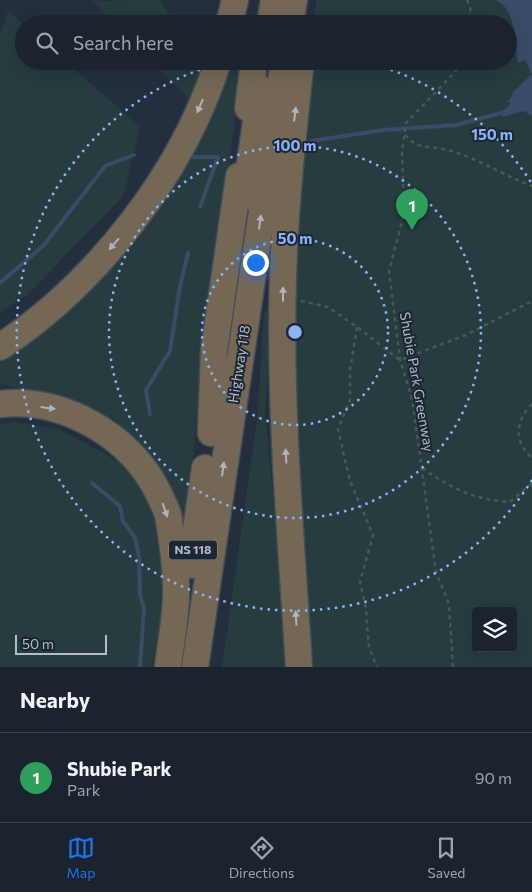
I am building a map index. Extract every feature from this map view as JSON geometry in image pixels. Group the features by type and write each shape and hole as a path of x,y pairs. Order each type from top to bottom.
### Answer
{"highway":[{"path":"232,15 235,0"},
{"path":"260,15 261,0"},
{"path":"272,15 274,0"},
{"path":"292,15 294,0"},
{"path":"306,15 308,0"},
{"path":"0,347 19,335 68,293 115,243 162,178 190,128 214,70"},
{"path":"211,434 214,351 227,274 253,70"},
{"name":"Highway 118","path":"178,667 264,70"},
{"name":"Highway 118","path":"195,667 283,70"},
{"path":"299,667 283,397 283,277 292,143 300,70"},
{"path":"0,404 11,403 57,409 94,424 127,448 152,479 168,513 176,587 168,667"},
{"path":"210,667 218,590 216,517"}],"path":[{"path":"466,0 470,6 471,15"},
{"name":"Shubie Park Greenway","path":"452,667 449,604 436,572 412,399 400,360 389,271 404,214 402,150 406,122 456,70"},
{"path":"405,133 413,143 426,148 445,149 470,157 532,186"},
{"path":"297,300 328,307 400,360 466,335 532,301"},
{"path":"357,327 350,370 350,400 338,429 350,481 373,535 360,582 366,609 369,648 377,667"},
{"path":"532,404 520,420 518,431 519,442 532,458"},
{"path":"422,468 453,489 489,500 510,502 532,483"}],"green space":[{"path":"160,0 170,15 105,15 92,1"},
{"path":"316,0 517,0 532,18 532,667 297,667 279,343 309,70 517,70 517,15 315,15"},
{"path":"8,11 15,17 15,70 75,70 140,127 123,196 27,295 0,312 0,34"},
{"path":"160,70 202,70 190,100"},
{"path":"221,70 242,70 206,336 184,541 114,419 0,383 0,354 89,291"},
{"path":"273,301 265,413 290,667 222,667 257,420 264,313"},
{"path":"15,422 61,430 132,469 155,511 162,553 160,622 152,667 0,667 0,424"}],"water":[{"path":"496,0 532,0 532,74 525,60 518,63 517,15 510,15 503,5"},
{"path":"532,74 532,116 524,111 502,117 504,110 510,104 510,102 506,103 511,98 512,93"}],"waterway":[{"path":"311,141 383,130 456,125 505,112"},
{"path":"0,283 44,245 105,166 134,155"},
{"path":"187,157 218,157 200,207"},
{"path":"150,414 146,390 170,351 180,286 188,253"},
{"path":"92,483 120,506 123,521 135,538 139,557 140,595 144,608 140,667"}],"place":[{"name":"Shubie Park","path":"412,230"}]}
